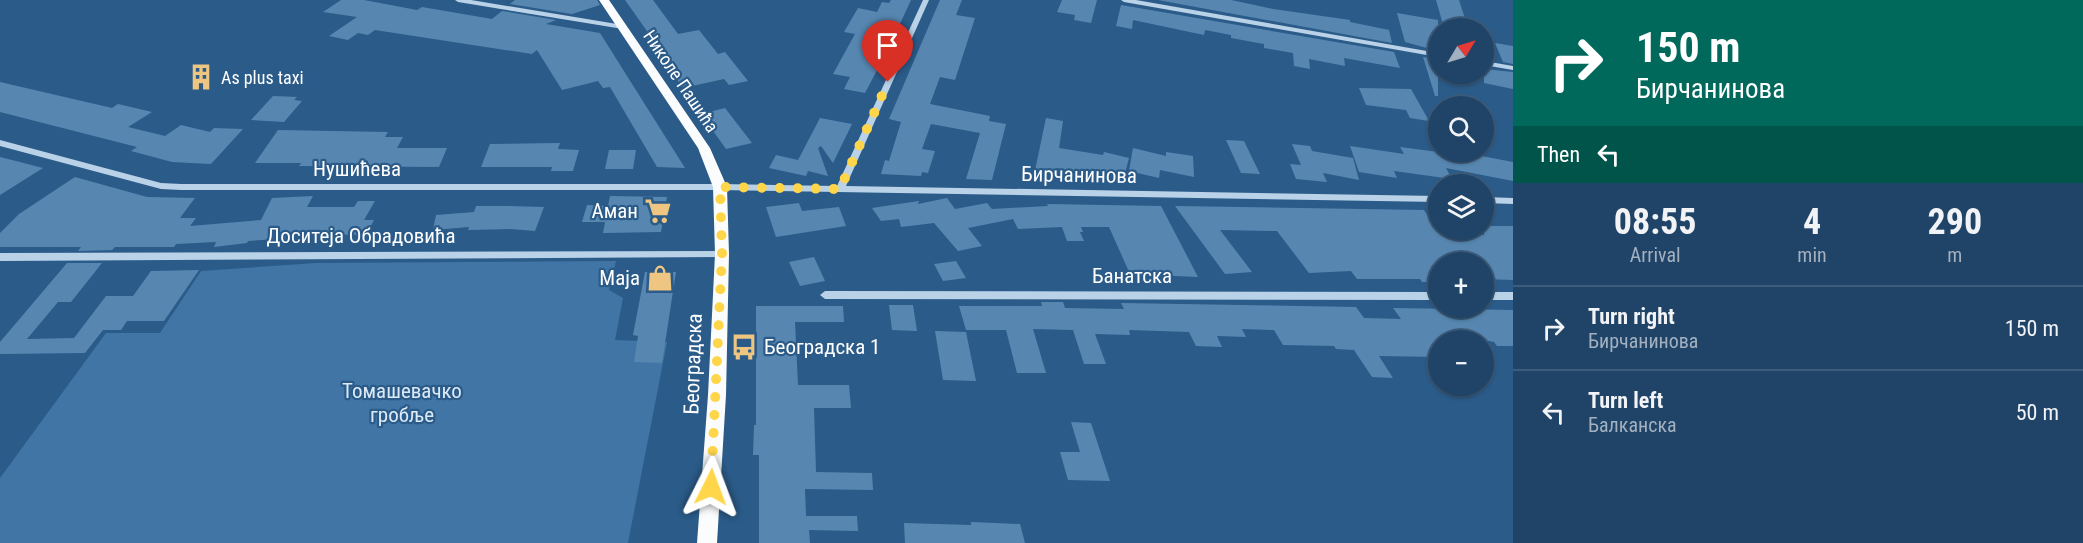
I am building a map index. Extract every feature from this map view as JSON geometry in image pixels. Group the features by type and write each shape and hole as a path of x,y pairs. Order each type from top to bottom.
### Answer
{"main road":[{"name":"Николе Пашића","path":"604,0 704,148 720,187"},
{"name":"Београдска","path":"707,543 716,406 722,254 720,187"}],"street":[{"path":"458,0 623,27"},
{"path":"840,189 926,0"},
{"path":"1124,0 1428,53"},
{"path":"1494,65 1513,68"},
{"name":"Нушићева","path":"0,144 161,186 720,187"},
{"name":"Бирчанинова","path":"720,187 1428,199"},
{"path":"1494,200 1513,201"},
{"name":"Доситеја Обрадовића","path":"0,256 722,254"},
{"name":"Банатска","path":"825,295 1428,296"},
{"path":"1494,296 1513,296"}],"green space":[{"name":"Томашевачко гробље","path":"616,261 609,290 623,298 615,340 667,342 628,543 0,543 0,478 106,333 160,333 201,271 316,263"}],"building":[{"path":"341,0 364,0 417,10 422,7 492,19 502,11 556,20 546,24 600,33 685,168 657,167 610,87 603,88 598,81 562,90 537,50 532,54 375,30 368,35 358,33 348,40 329,36 357,17 323,12"},
{"path":"515,0 597,0 600,5 572,14 510,4"},
{"path":"625,0 653,0 678,34 699,30 718,54 725,52 748,81 729,85 724,79 683,88 645,35 649,34"},
{"path":"891,0 911,0 899,26 888,24 873,53 885,55 865,93 844,89 850,77 833,74 855,34 844,32 858,8 877,12 882,2 889,3"},
{"path":"940,0 962,0 956,15 975,18 955,80 940,77 930,104 990,116 989,121 1006,124 992,180 966,179 980,133 931,124 922,149 935,151 928,173 922,172 921,176 881,174 885,160 889,161 901,122 889,119"},
{"path":"1062,0 1097,0 1091,23 1074,20 1075,15 1057,12"},
{"path":"1158,0 1231,0 1273,9 1350,20 1350,22 1389,30 1392,43"},
{"path":"1436,0 1459,0 1465,18 1441,18"},
{"path":"1121,5 1394,52 1400,68 1344,58 1345,66 1309,59 1310,69 1294,66 1293,53 1264,48 1264,44 1231,38 1231,35 1205,30 1204,35 1133,20 1132,29 1116,26"},
{"path":"1397,13 1428,18 1428,48 1405,42"},
{"path":"1495,43 1513,46 1513,64 1503,62"},
{"path":"1423,57 1428,58 1428,73"},
{"path":"1494,70 1513,72 1513,89 1489,84 1494,84"},
{"path":"0,82 112,108 118,104 152,112 128,127 165,136 181,125 210,132 214,128 243,129 211,164 172,162 131,151 137,147 0,112"},
{"path":"1431,84 1438,84 1438,96 1435,96"},
{"path":"1359,88 1411,89 1428,121 1410,118 1406,110 1366,105"},
{"path":"273,96 297,97 294,100 302,101 284,122 251,120"},
{"path":"725,108 752,143 726,149 701,114"},
{"path":"820,118 852,124 833,163 821,146 818,148 828,176 808,171 806,176 769,168 776,155 798,160"},
{"path":"1046,118 1063,121 1059,148 1103,155 1104,152 1129,158 1124,177 1093,169 1093,174 1056,168 1054,181 1033,180"},
{"path":"278,130 388,132 385,137 403,137 397,148 447,148 439,167 299,166 301,163 255,163"},
{"path":"1226,140 1244,141 1260,174 1241,173"},
{"path":"560,143 558,149 579,150 573,171 551,171 552,167 481,167 490,144"},
{"path":"1292,144 1310,146 1312,151 1353,158 1359,180 1323,173 1327,182 1296,179 1290,164 1301,165"},
{"path":"1350,146 1404,154 1400,147 1428,151 1428,162 1494,162 1494,158 1513,162 1513,181 1494,177 1494,174 1477,174 1446,168 1449,174 1428,176 1394,171 1397,178 1359,172"},
{"path":"1133,148 1166,156 1166,152 1193,156 1194,177 1160,170 1159,178 1129,171"},
{"path":"609,150 636,150 633,169 605,169"},
{"path":"0,157 12,160 43,168 0,195"},
{"path":"75,177 147,197 195,198 180,218 196,218 190,226 261,220 272,198 313,196 307,207 354,207 358,201 375,201 364,220 374,220 366,235 294,234 292,238 248,241 214,247 216,242 176,244 174,247 115,247 112,250 78,251 81,247 0,247 0,233 19,214"},
{"path":"610,196 667,197 661,232 603,233 605,222 582,222 587,205 608,206"},
{"path":"947,198 955,209 987,203 992,209 1048,206 1047,204 1161,206 1198,277 1130,274 1109,227 1081,227 1083,232 1080,232 1084,241 1067,241 1062,227 1018,229 1013,219 968,228 982,246 958,251 934,223 901,227 899,219 881,221 872,208 919,201 918,204"},
{"path":"799,203 802,211 839,207 846,226 776,237 766,207"},
{"path":"476,206 544,207 535,231 468,230 469,227 433,230 436,215 474,212"},
{"path":"1175,206 1424,210 1428,216 1428,240 1494,240 1494,226 1513,226 1513,280 1494,279 1494,252 1428,252 1428,282 1422,282 1420,279 1357,279 1351,271 1309,273 1277,231 1220,230 1252,272 1225,274"},
{"path":"814,257 825,281 800,286 789,262"},
{"path":"956,261 966,278 943,281 934,264"},
{"path":"67,263 102,263 71,302 58,302 27,339 74,338 106,296 133,296 151,271 199,270 164,321 127,321 121,330 103,330 85,353 0,354 0,342"},
{"path":"645,272 676,272 662,363 634,362 638,336 633,335"},
{"path":"1041,302 1063,302 1065,308 1124,309 1121,303 1356,307 1364,318 1401,319 1393,308 1428,309 1428,318 1494,318 1494,310 1513,310 1513,346 1497,346 1494,342 1494,330 1428,330 1428,357 1379,356 1393,378 1372,377 1354,350 1336,349 1334,346 1283,345 1274,330 1242,329 1246,337 1217,336 1222,347 1196,346 1189,332 1129,330 1130,335 1095,334 1106,364 1084,364 1073,330 1033,329 1046,373 1017,373 1006,330 966,330 959,306 1042,306"},
{"path":"889,305 913,305 917,331 892,330"},
{"path":"756,306 843,306 844,322 795,322 798,385 849,385 851,408 814,408 816,472 872,473 873,490 805,489 806,516 857,516 858,531 809,530 810,543 759,543 759,455 753,455 754,425 756,425"},
{"path":"935,331 966,332 976,381 943,380"},
{"path":"1071,422 1091,423 1110,481 1068,480 1060,452 1080,452"},
{"path":"971,522 1020,524 1025,543 905,543 904,523 971,525"}],"place":[{"name":"As plus taxi","path":"201,77"},
{"name":"Аман","path":"658,211"},
{"name":"Маја","path":"660,278"},
{"name":"Београдска 1","path":"744,347"}],"route":[{"path":"711,487 722,254 720,187 840,189 888,82"}]}
